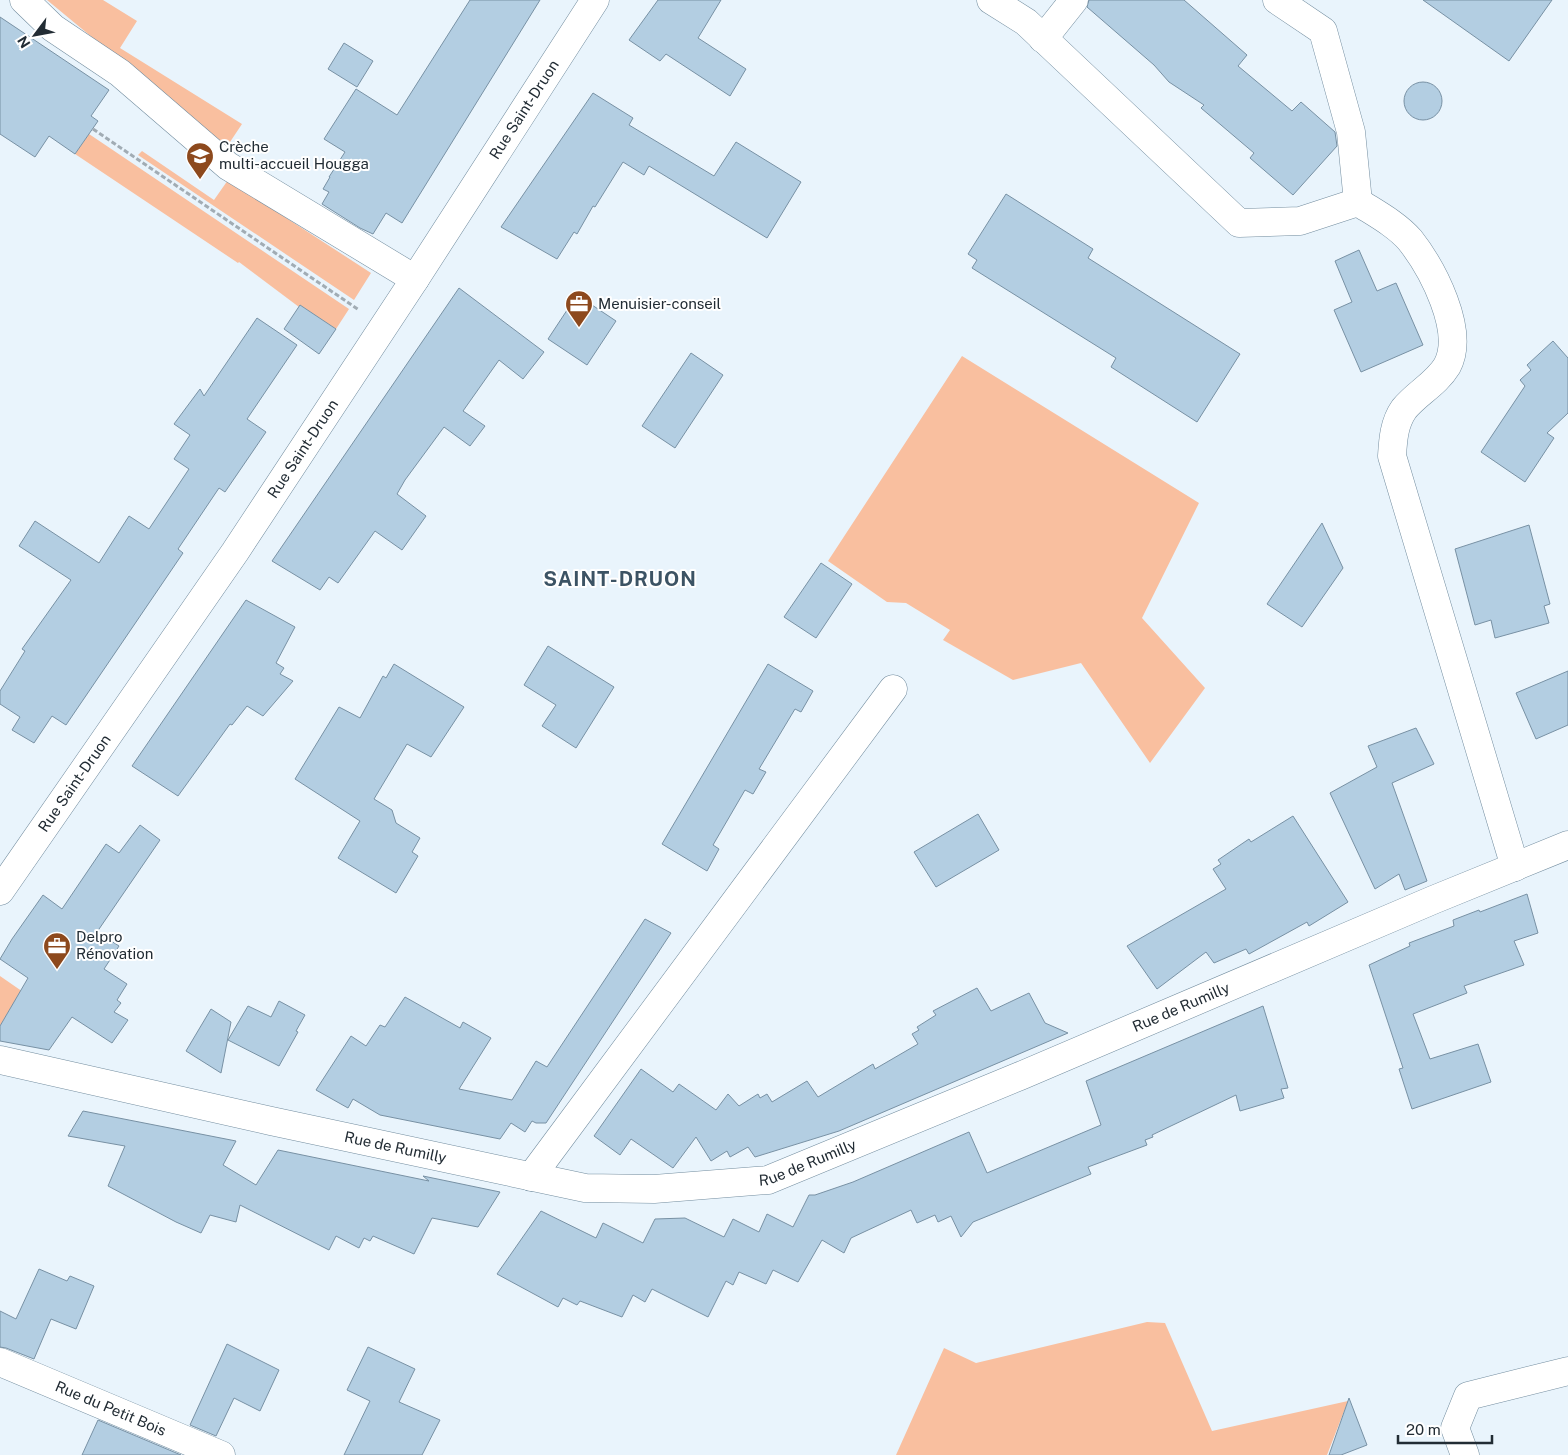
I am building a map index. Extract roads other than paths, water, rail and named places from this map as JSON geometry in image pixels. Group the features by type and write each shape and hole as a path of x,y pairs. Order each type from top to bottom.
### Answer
{"street":[{"path":"24,0 53,28 120,74 228,166 415,279"},
{"name":"Rue Saint-Druon","path":"0,891 235,552 415,279 595,0"},
{"path":"991,0 1026,22 1239,223 1300,221 1358,202 1383,217 1409,240 1441,292 1449,314 1453,334 1452,350 1448,364 1439,377 1404,409 1393,436 1392,456 1515,867"},
{"path":"1043,39 1074,0"},
{"path":"1276,0 1323,31 1351,132 1358,202"},
{"path":"531,1177 892,689"},
{"name":"Rue de Rumilly","path":"0,1060 271,1121 585,1188 654,1189 768,1180 1568,845"},
{"name":"Rue du Petit Bois","path":"0,1362 221,1455"},
{"path":"1465,1455 1455,1428 1468,1396 1568,1371"}],"place":[{"name":"Crèche multi-accueil Hougga","path":"200,180"},
{"name":"Menuisier-conseil","path":"579,328"},
{"name":"Delpro Rénovation","path":"57,970"}],"district":[{"name":"SAINT-DRUON","path":"620,579"}]}
